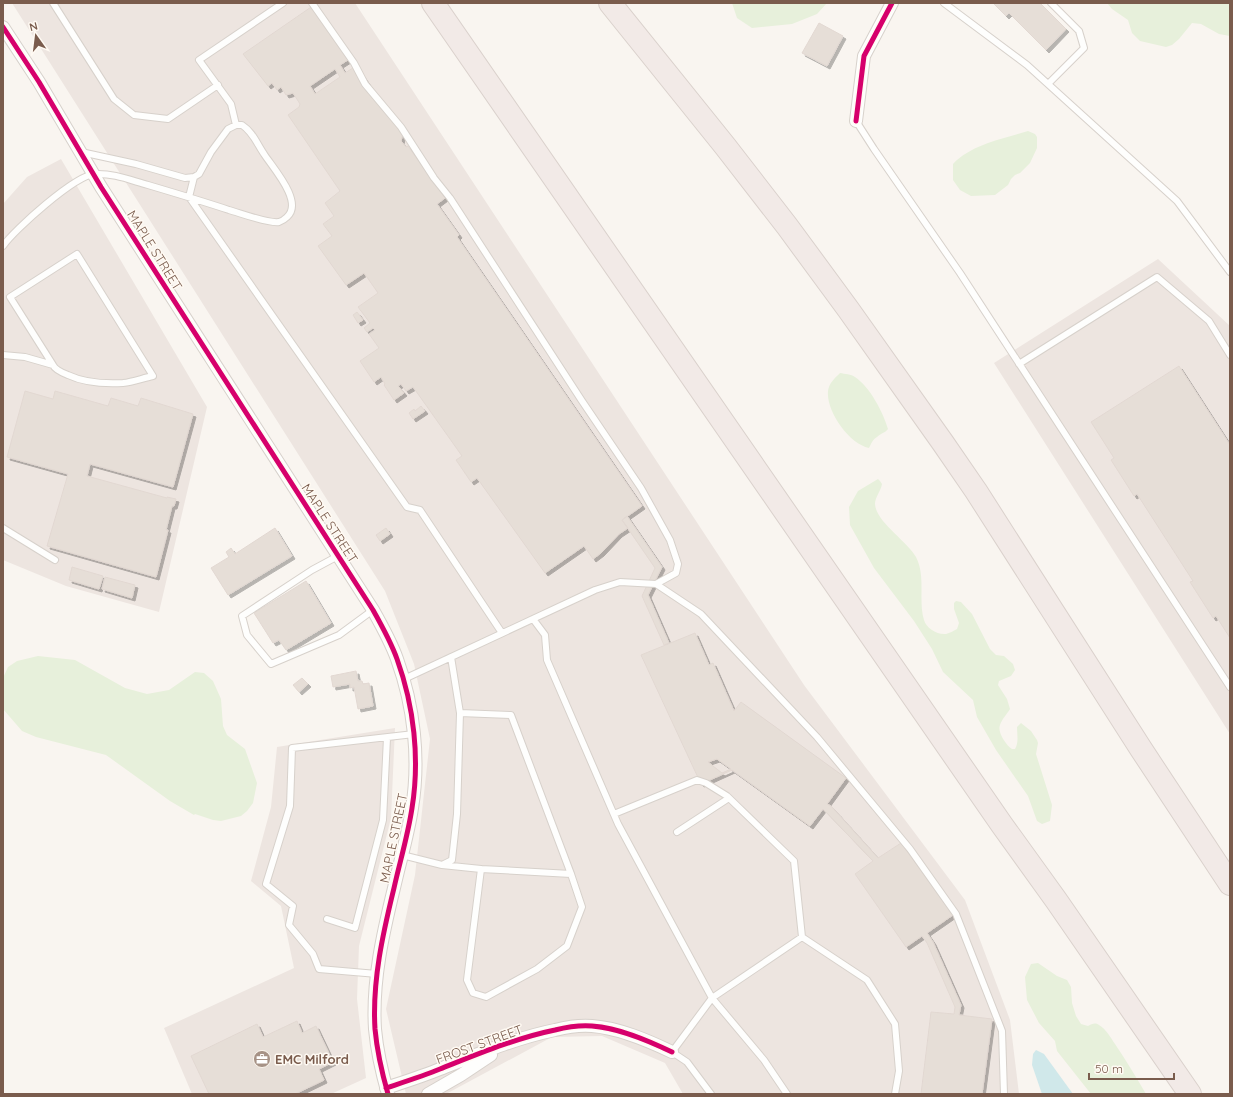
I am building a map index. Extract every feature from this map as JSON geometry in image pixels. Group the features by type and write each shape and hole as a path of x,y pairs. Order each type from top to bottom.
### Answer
{"highway":[{"path":"433,3 1190,1094"},
{"path":"610,3 783,220 939,437 976,491 1141,749 1230,884"}],"street":[{"path":"856,120 864,56 892,3"},
{"name":"MAPLE STREET","path":"3,27 39,82 80,152 373,610 390,642 404,679 414,734 415,782 412,808 381,946 375,996 375,1028 380,1062 387,1091"},
{"name":"FROST STREET","path":"387,1091 505,1045 550,1031 577,1026 607,1028 623,1032 656,1044 672,1052"},
{"name":"FROST STREET","path":"428,1094 461,1075 505,1045"}],"lane":[{"path":"54,3 114,99 134,115 168,119 218,85"},
{"path":"236,125 231,104 199,60 283,3"},
{"path":"312,3 354,63 365,84 401,127 434,178 450,198 582,402 641,488 670,540 678,564 676,573 656,584"},
{"path":"944,3 954,5 1027,65 1177,201 1230,272"},
{"path":"1048,84 1084,48 1079,31 1051,3"},
{"path":"856,120 874,149 960,274 1230,687"},
{"path":"3,246 23,224 44,206 83,178 94,174 124,177 249,217 274,222 279,222 291,212 292,202 288,190 249,131 242,125 236,125 228,129 210,152 199,174 194,177 184,178 136,164 80,152"},
{"path":"194,177 190,197 406,507 420,510 502,633"},
{"path":"3,355 25,357 53,365 54,368 76,379 92,382 124,382 153,376 77,254 10,296 53,365"},
{"path":"1019,364 1156,277 1209,321 1230,355"},
{"path":"3,528 55,560"},
{"path":"338,556 312,570 242,616 247,635 271,664 339,635 373,610"},
{"path":"404,679 595,590 620,582 656,584 701,614 817,737 910,849 956,914 1002,1032 1004,1094"},
{"path":"533,619 545,635 547,660 618,824 712,998 764,1060 787,1094"},
{"path":"442,865 452,860 456,822 460,713 451,657"},
{"path":"460,713 511,715 582,907 567,946 537,969 486,996 473,994 467,980 481,869"},
{"path":"377,974 319,969 313,954 289,924 293,906 266,884 290,806 292,748 414,734"},
{"path":"327,919 355,928 384,820 387,738"},
{"path":"614,814 697,780 706,783 729,798 794,861 802,937"},
{"path":"677,832 729,798"},
{"path":"402,855 442,865 481,869 571,874"},
{"path":"710,1094 687,1062 672,1052 712,998 802,937"},
{"path":"802,937 867,980 896,1024 898,1071 895,1094"}],"shaded area":[{"path":"12,3 355,3 804,685 965,900 1010,1020 1019,1094 683,1094 665,1063 602,1036 552,1037 446,1094 406,1094 386,1009 415,875 430,739 414,664 385,591"},
{"path":"61,159 207,407 159,612 66,586 3,560 3,204 27,177"},
{"path":"1158,259 1230,326 1230,734 994,363"},
{"path":"395,728 391,818 359,946 357,999 366,1078 331,1094 192,1094 164,1028 294,968 281,906 251,881 271,807 277,747"}],"green space":[{"path":"732,3 827,3 817,14 792,24 752,28 737,18"},
{"path":"1107,3 1230,3 1230,36 1219,34 1201,24 1192,23 1172,45 1166,47 1140,41 1132,33 1128,20 1112,9"},
{"path":"1028,131 1035,134 1037,137 1037,148 1030,163 1020,173 1011,179 1008,185 995,195 971,196 960,190 953,180 953,164 961,157 988,143"},
{"path":"840,373 853,376 861,381 871,393 886,422 888,429 874,439 869,448 854,440 840,426 831,408 828,399 828,391 832,381"},
{"path":"878,479 882,484 875,501 877,511 886,524 912,551 919,564 921,572 922,613 927,626 936,632 943,634 947,634 957,629 959,623 954,609 954,603 956,601 961,602 972,614 990,649 996,655 1004,656 1013,664 1015,670 1011,676 999,681 998,685 1007,699 1010,709 999,728 1007,745 1012,749 1015,749 1017,744 1017,727 1021,723 1031,731 1037,740 1038,743 1036,754 1052,805 1050,821 1042,824 1037,821 1028,796 996,750 977,717 973,700 943,672 932,649 914,621 874,568 850,525 849,507 858,491"},
{"path":"38,656 75,660 125,688 147,694 169,690 195,672 204,673 213,681 221,699 223,726 227,735 245,749 257,783 253,803 241,816 221,821 194,815 170,801 106,755 36,737 22,731 3,709 3,678 8,667 17,661"},
{"path":"1038,963 1057,976 1067,980 1071,987 1072,1003 1076,1016 1081,1024 1088,1026 1096,1024 1104,1029 1123,1056 1146,1094 1091,1094 1057,1051 1055,1041 1039,1023 1027,1000 1025,977 1031,964"}],"water":[{"path":"1036,1050 1044,1054 1073,1094 1042,1094 1032,1065 1033,1054"}],"building":[{"path":"993,3 1040,3 1066,29 1046,50 1009,13 1006,16"},
{"path":"314,5 351,58 340,65 345,73 356,66 403,133 401,141 406,147 408,146 445,198 437,204 459,235 457,237 642,506 622,520 628,528 619,534 601,553 593,559 584,546 545,573 477,478 471,482 456,460 462,456 413,387 406,391 401,384 398,386 404,393 394,400 384,385 385,384 381,377 374,382 360,361 379,348 369,334 375,330 373,328 367,332 364,328 370,323 358,307 378,293 364,273 346,285 318,246 332,236 323,224 334,216 325,203 340,191 288,115 299,107 300,104 293,93 286,95 281,87 277,90 272,83 268,86 243,54","holes":["335,69 340,77 315,94 310,86"]},
{"path":"819,23 843,36 827,66 802,53"},
{"path":"357,312 363,320 358,323 353,315"},
{"path":"1179,366 1230,445 1230,638 1216,616 1213,618 1190,582 1193,581 1137,494 1134,496 1111,460 1114,458 1091,422"},
{"path":"25,391 53,399 55,391 108,406 111,398 138,406 141,398 193,414 173,487 90,464 87,476 167,498 176,499 174,506 172,506 166,530 168,530 156,577 47,546 68,474 7,457"},
{"path":"421,406 425,411 413,419 409,413 414,409 415,411"},
{"path":"627,516 662,567 648,595 669,643 664,645 642,596 655,568 622,520"},
{"path":"275,528 292,556 228,595 211,568 229,557 226,552 231,548 235,554"},
{"path":"386,528 390,534 380,541 376,535"},
{"path":"72,567 103,576 99,589 69,580"},
{"path":"105,577 135,585 132,598 102,589"},
{"path":"306,581 331,623 286,650 279,640 273,643 254,613"},
{"path":"695,633 709,665 713,663 734,711 741,702 846,778 827,804 831,806 878,858 901,843 953,915 927,933 933,942 961,1005 959,1015 992,1019 982,1094 921,1094 931,1012 954,1014 955,1007 927,943 922,936 906,947 855,874 873,861 823,809 810,826 732,770 701,784 641,655","holes":["717,759 731,769 722,773 708,762"]},
{"path":"356,671 358,681 362,681 363,684 369,683 373,706 358,709 354,687 350,688 350,684 333,687 331,676"},
{"path":"302,678 308,684 299,692 293,685"},
{"name":"EMC Milford","path":"297,1021 302,1033 316,1026 333,1062 319,1069 324,1080 295,1094 209,1094 191,1056 257,1024 263,1037"}],"cycle path":[{"path":"856,121 864,56 892,3"},
{"path":"3,27 39,82 101,187 373,610 397,659 408,695 414,733 415,771 410,818 382,940 375,993 376,1037 380,1062 388,1094"},
{"path":"386,1088 511,1042 540,1033 574,1026 592,1026 612,1029 643,1039 672,1052"}],"place":[{"name":"EMC Milford","path":"262,1059"}]}
